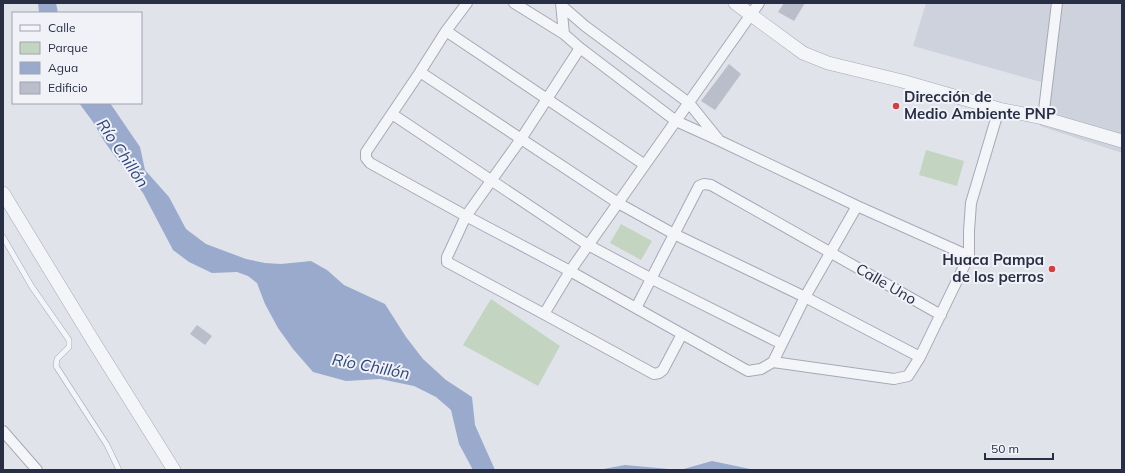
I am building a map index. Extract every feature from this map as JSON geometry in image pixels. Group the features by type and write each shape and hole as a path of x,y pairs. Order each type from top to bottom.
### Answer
{"street":[{"path":"467,3 446,31 366,152 366,158 370,163 570,271 748,371 761,369 773,362 805,296 857,206"},
{"path":"514,3 564,34 580,48 676,121 857,206 969,256"},
{"path":"735,3 803,53 828,63 902,81 999,109 1043,118 1122,141"},
{"path":"544,314 570,271 759,3"},
{"path":"1043,118 1058,3"},
{"path":"562,4 564,34"},
{"path":"562,4 585,26 689,103 718,140"},
{"path":"446,31 645,165"},
{"path":"580,48 521,139 466,216 447,257 447,262 654,374 663,370 682,334"},
{"path":"420,72 618,204 674,234 805,296 920,357"},
{"path":"773,362 894,379 908,376 920,357 969,256 971,203 999,109"},
{"path":"392,114 588,245 782,344"},
{"name":"Calle Uno","path":"674,234 699,186 704,184 711,185 941,315"},
{"path":"3,193 174,470"},
{"path":"636,308 674,234"},
{"path":"5,436 37,470"}],"lane":[{"path":"3,237 32,287 69,340 69,347 57,359 56,366 107,445 119,470"}],"shaded area":[{"path":"926,3 1122,3 1122,153 1040,126 1041,82 913,46"}],"green space":[{"path":"926,150 964,161 957,186 919,175"},
{"path":"621,224 652,241 641,260 610,243"},
{"path":"491,299 560,346 538,386 463,345"}],"water":[{"path":"38,3 56,3 58,12 39,12"},
{"name":"Río Chillón","path":"80,104 111,104 140,147 145,170 169,197 186,229 206,244 246,259 265,263 281,264 311,261 327,270 344,285 385,304 406,337 423,359 446,380 472,397 475,425 495,470 473,470 459,444 451,410 436,397 414,386 380,379 346,381 313,372 293,349 278,328 265,304 257,283 248,276 237,272 212,273 189,262 173,250 143,193 104,141 93,122"},
{"path":"712,461 755,470 680,470"},
{"path":"625,465 680,470 598,470"}],"building":[{"path":"784,3 805,3 794,21 778,12"},
{"path":"729,64 741,74 715,110 701,101"},
{"path":"197,325 212,336 205,345 190,334"}],"place":[{"name":"Dirección de Medio Ambiente PNP","path":"896,106"},
{"name":"Huaca Pampa de los perros","path":"1052,269"}]}
